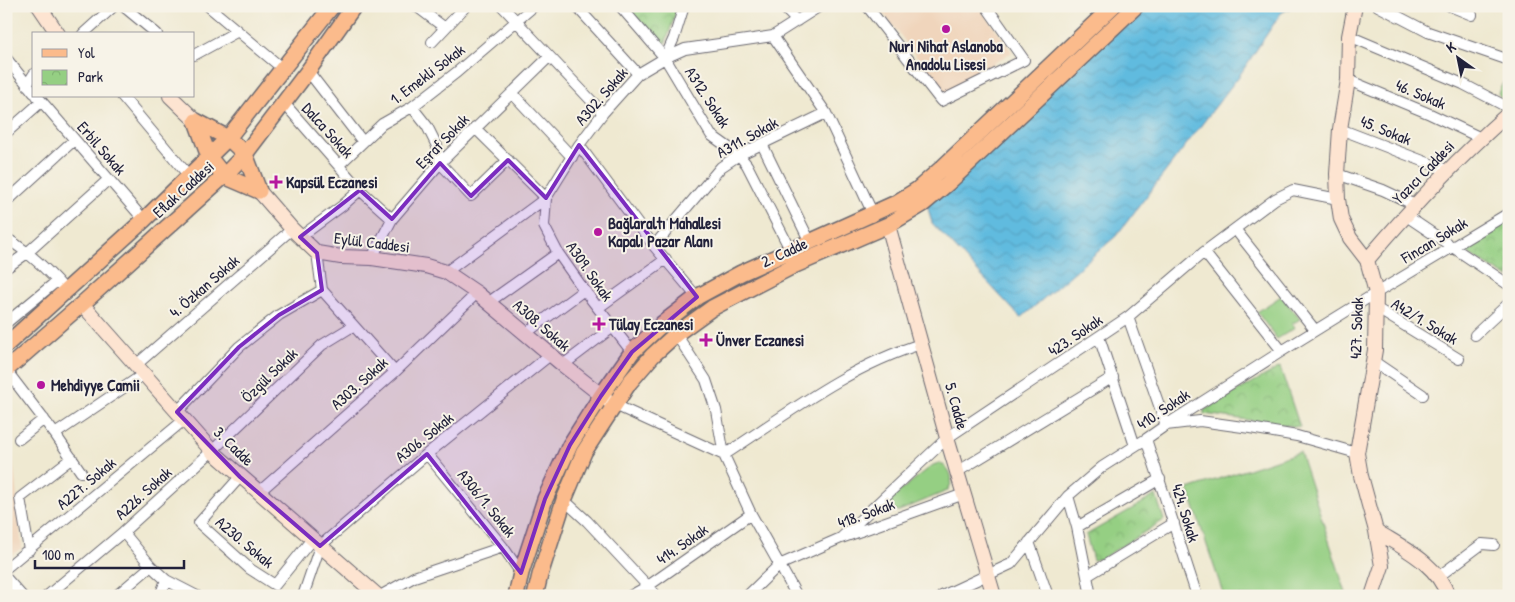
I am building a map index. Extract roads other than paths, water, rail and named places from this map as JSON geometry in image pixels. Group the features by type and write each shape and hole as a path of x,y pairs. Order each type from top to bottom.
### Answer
{"main road":[{"path":"39,6 57,32"},
{"name":"Eflak Caddesi","path":"6,345 62,286 144,220 228,138 332,6"},
{"name":"Eflak Caddesi","path":"6,370 224,176 245,154 308,71 354,6"},
{"name":"2. Cadde","path":"516,596 521,573 549,490 570,445 632,352 662,324 697,297 741,274 896,203 917,190 1113,6"},
{"name":"2. Cadde","path":"535,596 564,500 584,452 629,383 653,355 676,334 712,308 793,266 888,225 923,204 948,183 1136,6"},
{"name":"427. Sokak","path":"1354,6 1349,36 1348,80 1340,128 1337,174 1341,218 1350,238 1367,260 1376,293 1375,350 1357,453 1361,476 1376,530 1382,566 1372,596"},
{"path":"172,98 196,121 228,138 245,154 259,191"},
{"name":"Yazıcı Caddesi","path":"1367,260 1405,215 1509,112"},
{"path":"196,121 209,157 224,176 259,191"},
{"name":"Eylül Caddesi","path":"259,191 296,233 317,253 340,257 372,258 426,266 446,272"},
{"name":"5. Cadde","path":"888,225 947,438 994,596"},
{"name":"A308. Sokak","path":"446,272 477,292 550,355 615,405"},
{"name":"3. Cadde","path":"82,304 212,451 258,493 379,596"},
{"path":"1376,530 1426,563 1438,577 1448,596"}],"street":[{"path":"84,32 114,6"},
{"path":"122,6 154,32"},
{"path":"208,6 283,69"},
{"path":"416,6 445,28"},
{"path":"432,42 466,6"},
{"path":"502,6 603,113"},
{"name":"1. Emekli Sokak","path":"339,164 382,124 412,107 457,72 534,6"},
{"path":"576,6 638,74"},
{"name":"A312. Sokak","path":"620,6 665,58 711,135 739,154 747,165 791,251"},
{"path":"665,58 674,38 684,6"},
{"path":"782,6 797,21"},
{"path":"867,6 940,102 1024,60 986,6"},
{"path":"1378,6 1428,32 1509,60"},
{"path":"1450,6 1472,15"},
{"name":"A302. Sokak","path":"446,272 546,198 579,145 603,113 638,74 685,49 773,36 817,7"},
{"path":"195,55 238,31"},
{"path":"773,36 826,113 873,214"},
{"path":"1349,36 1462,84 1509,108"},
{"name":"Eşraf Sokak","path":"372,258 392,219 440,163 549,57"},
{"path":"6,58 10,69 30,89"},
{"path":"308,71 363,142"},
{"name":"46. Sokak","path":"1348,80 1430,114 1481,138"},
{"path":"512,93 572,157"},
{"path":"124,98 189,176"},
{"path":"6,133 39,99"},
{"name":"Erbil Sokak","path":"39,99 144,220"},
{"name":"Dalca Sokak","path":"283,102 360,190 392,219"},
{"path":"412,107 427,126 437,146 440,163 471,196 508,160"},
{"name":"A311. Sokak","path":"654,246 721,167 739,154 826,113"},
{"path":"475,128 546,198"},
{"name":"45. Sokak","path":"1340,128 1449,171"},
{"path":"6,202 74,140"},
{"path":"762,144 810,242"},
{"path":"579,145 654,246 697,297"},
{"path":"1337,174 1384,190 1415,205"},
{"path":"6,268 27,253 109,179"},
{"name":"4. Özkan Sokak","path":"55,434 140,370 296,233 342,206 360,190"},
{"name":"423. Sokak","path":"841,538 947,438 1128,317 1204,252 1275,198 1293,190 1338,200"},
{"name":"A309. Sokak","path":"546,198 544,226 558,253 632,352"},
{"name":"Fincan Sokak","path":"1376,293 1509,213"},
{"path":"1405,215 1509,284"},
{"path":"1235,229 1315,330"},
{"path":"6,238 27,253 62,286 6,323"},
{"path":"1204,252 1282,351"},
{"path":"317,253 322,290 352,326 395,372"},
{"path":"489,302 558,253"},
{"path":"598,308 666,260"},
{"path":"180,416 239,347 279,315 322,290"},
{"path":"526,333 584,290"},
{"name":"A303. Sokak","path":"258,493 395,372 477,292"},
{"name":"410. Sokak","path":"942,596 1011,564 1068,496 1102,467 1376,293"},
{"path":"1475,335 1509,304"},
{"name":"A42/1. Sokak","path":"1376,308 1459,359"},
{"path":"1128,317 1166,425 1200,421 1250,428 1297,436 1357,453"},
{"name":"Özgül Sokak","path":"212,451 322,345 352,326"},
{"path":"563,365 613,327"},
{"path":"676,334 706,380 716,410 724,455 750,514 797,596"},
{"path":"1098,337 1135,446"},
{"path":"724,455 848,375 902,350 921,344"},
{"name":"A306. Sokak","path":"316,542 550,355"},
{"path":"1373,361 1423,395"},
{"path":"6,370 44,419 81,472"},
{"path":"957,472 1113,378"},
{"path":"615,405 724,455"},
{"name":"A227. Sokak","path":"6,568 29,550 180,416"},
{"path":"19,438 44,419"},
{"name":"424. Sokak","path":"1146,439 1197,596"},
{"name":"A226. Sokak","path":"47,596 123,532 212,451"},
{"name":"A306/1. Sokak","path":"427,454 503,546 521,573"},
{"path":"29,550 20,498 72,458"},
{"name":"A230. Sokak","path":"240,476 199,523 250,569 275,585 316,542"},
{"path":"1077,527 1160,479"},
{"name":"418. Sokak","path":"779,565 841,538 964,494"},
{"path":"1068,496 1077,527 1091,596"},
{"path":"564,500 587,521 657,596"},
{"name":"414. Sokak","path":"630,596 648,586 750,514"},
{"path":"1087,576 1174,524"},
{"path":"123,532 151,566 166,580 182,592 197,596"},
{"path":"303,596 316,542"},
{"path":"1029,542 1048,596"},
{"path":"1438,577 1482,544 1494,545"},
{"path":"379,596 414,577 503,546"},
{"path":"747,596 779,565"},
{"path":"122,594 151,566"},
{"path":"6,578 22,596"},
{"path":"160,596 166,580"}],"water":[{"path":"1132,6 1294,6 1281,13 1239,76 1116,236 1021,318 932,223 926,201"}],"place":[{"name":"Nuri Nihat Aslanoba Anadolu Lisesi","path":"946,29"},
{"name":"Kapsül Eczanesi","path":"276,182"},
{"name":"Bağlaraltı Mahallesi Kapalı Pazar Alanı","path":"598,232"},
{"name":"Tülay Eczanesi","path":"599,324"},
{"name":"Ünver Eczanesi","path":"706,340"},
{"name":"Mehdiyye Camii","path":"41,385"}]}
